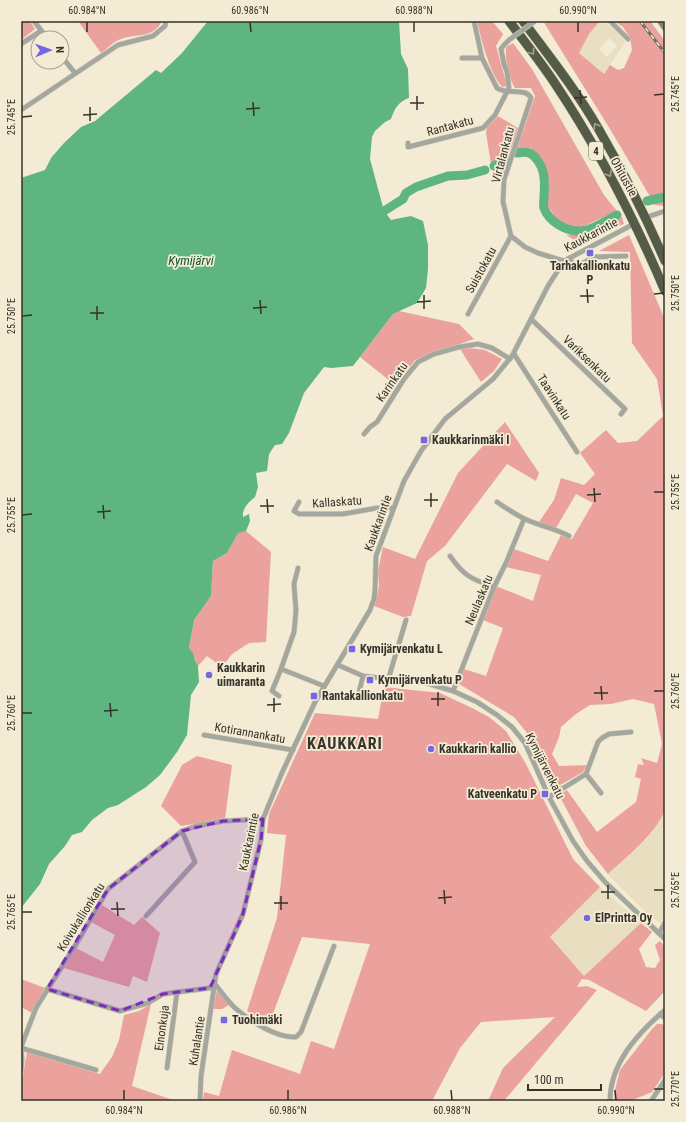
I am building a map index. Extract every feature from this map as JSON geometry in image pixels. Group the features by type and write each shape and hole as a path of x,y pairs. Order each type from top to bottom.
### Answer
{"highway":[{"name":"Ohitustie","path":"509,21 554,81 586,133 617,187 643,239 665,291"},
{"name":"Ohitustie","path":"522,21 563,75 597,127 628,183 665,261"}],"main road":[{"path":"661,21 665,27"}],"street":[{"path":"34,21 40,30"},
{"path":"21,110 118,45 154,36 165,26 166,21"},
{"path":"474,21 482,58 497,88 507,92 508,77 501,49 509,40 535,21"},
{"path":"610,21 628,39"},
{"path":"21,44 30,38"},
{"path":"462,58 482,58"},
{"path":"70,67 75,73"},
{"name":"Virtalankatu","path":"507,92 520,92 529,95 531,98 504,180 503,202 511,236"},
{"name":"Rantakatu","path":"408,142 408,147 483,128 496,115 507,92"},
{"path":"650,216 665,211"},
{"name":"Kaukkarintie","path":"214,984 216,974 243,914 261,840 263,819 293,750 324,686 370,610 374,599 376,556 404,481 420,451 445,419 493,379 514,354 548,286 564,261 630,226"},
{"path":"511,236 525,247 538,254 564,261"},
{"name":"Suistokatu","path":"468,314 511,236"},
{"path":"569,258 575,265 583,263 594,257 626,256"},
{"name":"Variksenkatu","path":"531,320 625,409 621,414"},
{"name":"Karinkatu","path":"364,434 377,422 404,379 418,362 434,354 459,347 478,344 492,348 510,359"},
{"name":"Taavinkatu","path":"514,354 577,452"},
{"name":"Kallaskatu","path":"299,502 294,511 300,514 343,514 378,508 393,508"},
{"path":"497,502 524,518 550,529 560,531 569,536"},
{"name":"Neulaskatu","path":"453,691 494,587 506,563 524,518"},
{"path":"450,556 459,569 466,575 494,587"},
{"path":"279,696 272,692 294,632 296,611 294,584 298,568"},
{"path":"388,680 406,620"},
{"name":"Kymijärvenkatu","path":"338,665 363,676 426,684 453,691 477,702 512,727 525,743 549,796 586,861 606,883 665,939"},
{"path":"281,669 324,686"},
{"path":"359,692 363,676"},
{"path":"549,796 586,774 598,742 602,738 609,734 631,732"},
{"name":"Kotirannankatu","path":"204,735 293,750"},
{"path":"586,774 601,792"},
{"name":"Koivukallionkatu","path":"21,1071 21,1048 36,1008 81,936 108,889 182,832 196,826 223,821 263,819"},
{"path":"146,916 195,862 182,832"},
{"path":"658,933 665,923"},
{"path":"47,989 120,1010 148,1002 163,994 210,988 214,984 234,1007 255,1023 284,1036 296,1037 301,1032 334,946"},
{"name":"Kuhalantie","path":"200,1101 214,984"},
{"name":"Einonkuja","path":"167,1068 177,992"},
{"path":"610,1101 613,1077 623,1055 649,1024 665,1010"},
{"path":"660,1014 665,1018"},
{"path":"21,1048 96,1070"},
{"path":"651,1101 665,1080"}],"highlighted area":[{"path":"263,819 261,840 243,914 210,988 163,994 120,1011 47,989 108,889 182,831 223,821"}],"shaded area":[{"path":"21,21 30,21 35,29 30,30 30,33 21,40"},
{"path":"78,21 162,21 154,31 118,40 101,53"},
{"path":"477,21 492,21 503,34 496,46 506,86 502,87 493,73 486,56"},
{"path":"543,21 600,21 589,34 579,53 604,74 610,65 618,70 624,68 632,50 630,38 623,27 614,21 650,21 665,41 665,206 655,205"},
{"path":"600,21 604,21 623,38 625,42 604,74 579,53 589,34","holes":["609,38 617,46 607,57 599,49"]},
{"path":"513,43 532,69 604,195 617,211 580,228 570,227 557,220 547,205 549,181 544,165 531,148 516,151 535,96 531,88 515,88 510,79 506,57 506,47"},
{"path":"498,116 518,128 503,175 492,170 486,133 487,127"},
{"path":"622,217 624,224 576,241 566,235 586,234"},
{"path":"629,235 665,320 665,809 662,817 649,835 608,874 586,846 559,795 567,790 597,832 636,802 641,779 635,777 638,764 644,765 641,758 657,763 662,744 654,704 633,699 611,704 590,705 576,714 561,727 559,737 552,754 559,766 588,765 583,772 555,788 540,755 527,733 514,717 459,684 464,669 486,676 503,628 483,620 496,586 533,601 541,575 506,567 514,549 548,561 561,535 572,539 593,503 576,494 556,528 539,522 554,500 561,478 584,485 595,474 580,453 606,430 618,443 637,441 663,416 657,379 632,343 630,252 599,251"},
{"path":"399,311 459,324 474,339 415,360 395,385 360,357 393,314"},
{"path":"469,348 485,350 502,359 494,371 481,382 460,349"},
{"path":"505,422 539,473 536,481 507,464 445,546 427,561 411,616 403,617 374,606 379,587 378,571 383,547 415,559 458,473"},
{"path":"246,531 271,552 266,642 249,643 232,654 222,667 207,656 198,666 189,648 194,620 211,596 213,561 227,553 238,532"},
{"path":"384,687 440,693 489,717 506,731 526,764 573,859 600,887 550,937 584,976 641,923 652,932 639,949 646,967 655,968 660,960 655,945 660,941 665,947 665,991 646,1011 589,980 582,979 577,987 587,986 597,990 504,1101 488,1101 503,1068 555,1017 481,1022 460,1048 432,1101 203,1101 204,1092 219,1096 232,1050 300,1074 311,1041 334,1049 370,944 302,937 269,1024 247,1011 277,918 286,835 267,833 269,814 315,713 378,719"},
{"path":"197,756 232,765 225,819 181,826 161,806 182,765"},
{"path":"665,809 665,918 661,924 639,906 608,874 657,826 664,815"},
{"path":"600,887 641,923 584,976 550,937"},
{"path":"102,905 134,925 142,917 160,933 147,982 133,976 129,987 64,968 76,948 103,962 115,935 91,922"},
{"path":"21,979 45,988 32,1013 21,1007"},
{"path":"217,989 229,1005 222,1009 213,1009"},
{"path":"151,1004 132,1086 176,1101 21,1101 21,1086 27,1052 100,1074 112,1057 119,1040 124,1015 139,1011"},
{"path":"657,1024 662,1024 665,1026 665,1073 652,1092 630,1101 615,1101 614,1094 620,1070"}],"water":[{"name":"Kymijärvi","path":"208,21 399,21 401,54 408,69 409,98 400,104 391,119 375,131 372,137 370,159 384,211 391,220 411,216 423,221 428,245 426,288 417,303 393,314 353,366 331,368 324,367 304,393 289,433 282,444 275,445 269,454 267,471 256,473 258,487 255,497 246,506 243,514 243,517 249,514 250,521 246,531 238,533 227,553 213,561 211,596 194,620 189,648 193,653 198,666 199,682 191,695 187,735 177,752 160,775 146,787 118,805 108,808 92,820 82,832 72,835 65,846 49,864 40,884 21,908 21,178 45,170 51,158 81,127 95,121 156,70 161,73 182,53"}],"waterway":[{"path":"517,153 526,152 531,154 536,158 540,165 544,182 544,208 546,213 554,222 564,228 581,231 595,227 617,215"},
{"path":"494,166 505,160"},
{"path":"384,211 403,199 406,193 416,187 448,176 467,175 485,170"},
{"path":"647,201 665,197"}],"railway":[{"path":"640,21 665,53"}],"place":[{"name":"Tarhakallionkatu P","path":"590,253"},
{"name":"Kaukkarinmäki I","path":"424,440"},
{"name":"Kymijärvenkatu L","path":"352,649"},
{"name":"Kaukkarin uimaranta","path":"209,675"},
{"name":"Kymijärvenkatu P","path":"370,680"},
{"name":"Rantakallionkatu","path":"314,696"},
{"name":"Kaukkarin kallio","path":"431,749"},
{"name":"Katveenkatu P","path":"545,794"},
{"name":"ElPrintta Oy","path":"587,918"},
{"name":"Tuohimäki","path":"224,1020"}],"district":[{"name":"KAUKKARI","path":"345,743"}]}
